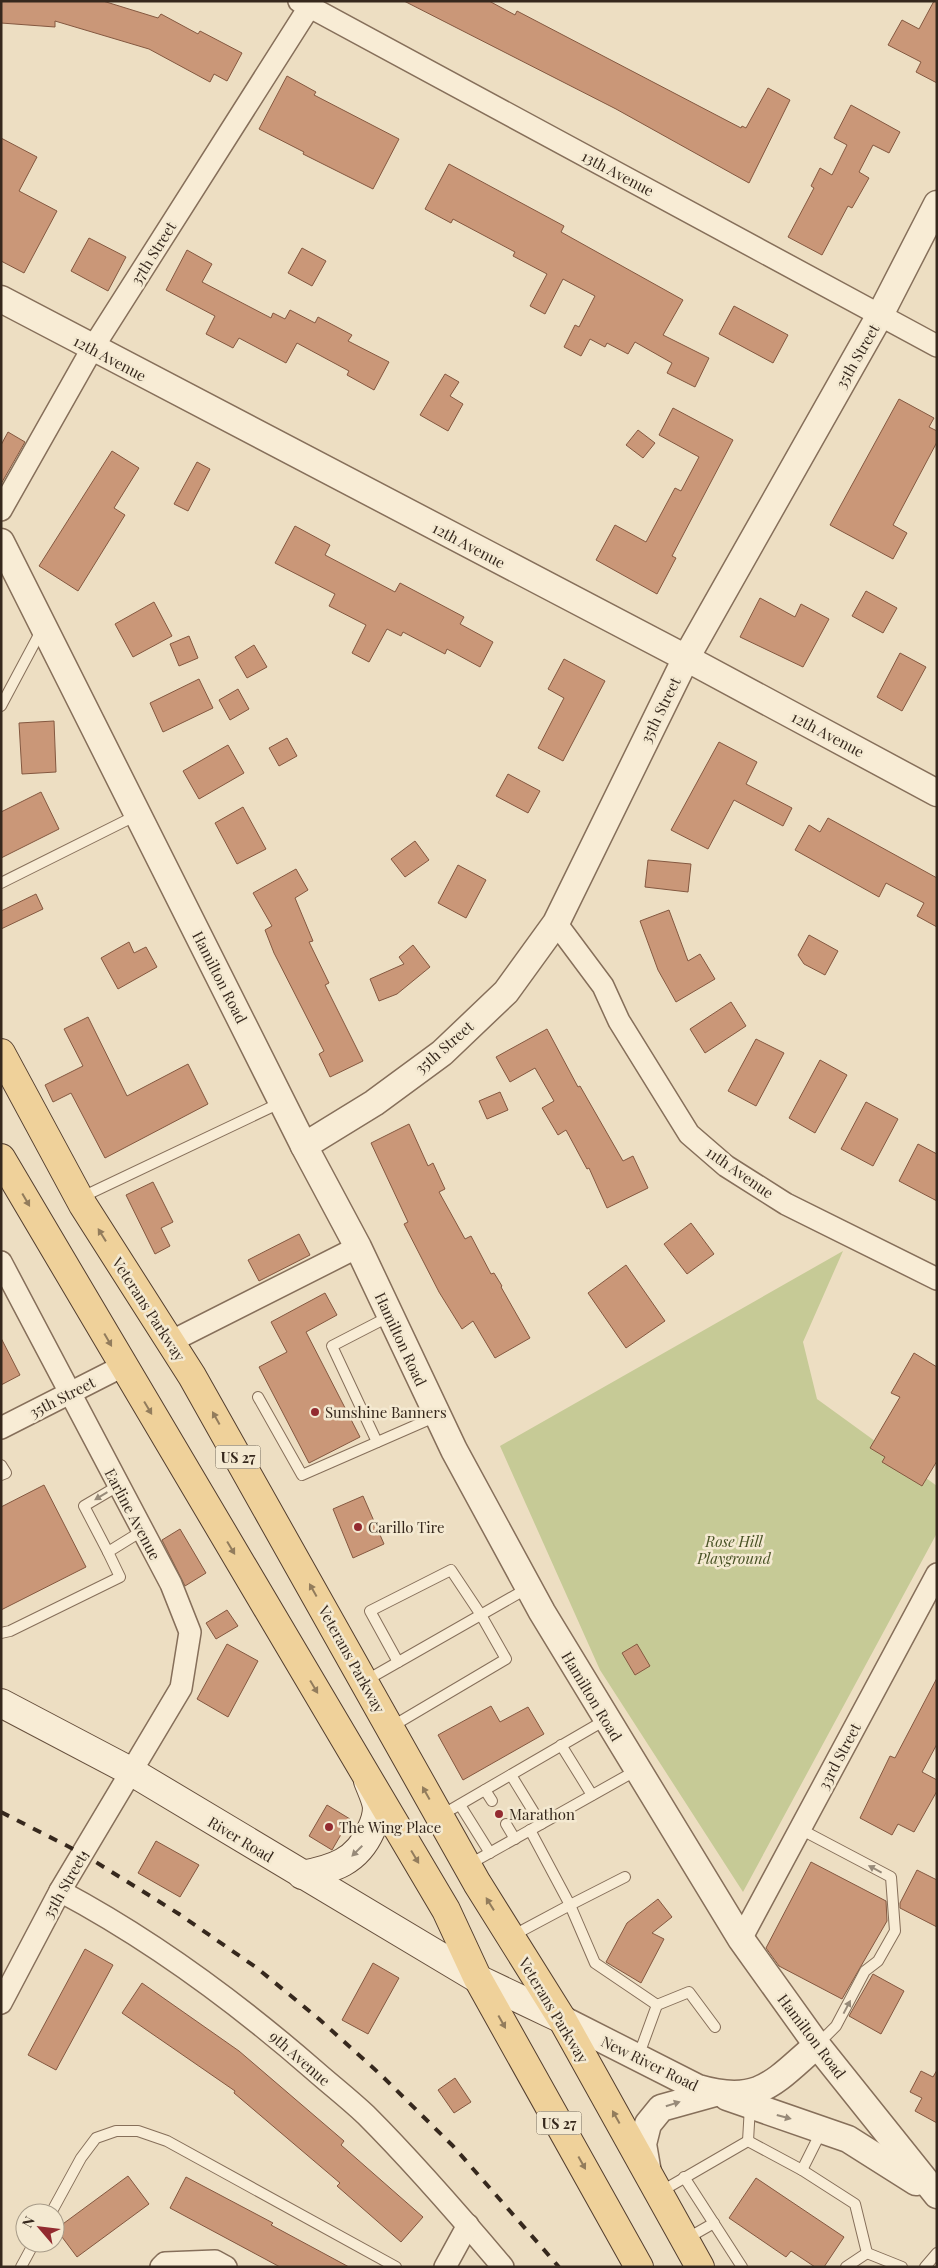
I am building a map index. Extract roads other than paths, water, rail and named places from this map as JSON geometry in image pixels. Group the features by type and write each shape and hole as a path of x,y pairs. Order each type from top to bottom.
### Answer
{"main road":[{"name":"Veterans Parkway","path":"1,1053 80,1199 192,1376 390,1728 450,1810 479,1859 510,1937 562,2019 700,2267"},
{"name":"US 27","path":"1,1158 446,1910 478,1979 639,2267"},
{"name":"River Road","path":"1,1703 132,1772 478,1979"},
{"path":"302,1875 328,1870 350,1858 365,1844 373,1826 377,1808 366,1774"},
{"name":"New River Road","path":"478,1979 562,2019"}],"street":[{"name":"13th Avenue","path":"307,3 937,346"},
{"name":"37th Street","path":"1,510 92,349 307,3"},
{"name":"35th Street","path":"304,1146 374,1103 442,1053 506,992 556,923 686,658 880,315 937,204"},
{"name":"12th Avenue","path":"1,299 92,349 686,658 937,793"},
{"name":"Hamilton Road","path":"1,542 304,1146 358,1247 454,1450 528,1587 606,1719 741,1939 817,2044 937,2196"},
{"name":"11th Avenue","path":"556,923 603,986 619,1021 689,1134 726,1166 786,1204 937,1278"},
{"path":"170,1342 358,1247"},
{"name":"Earline Avenue","path":"1,1262 171,1584 190,1632 181,1688 132,1772"},
{"name":"35th Street","path":"1,1428 123,1366"},
{"name":"33rd Street","path":"741,1939 937,1574"},
{"name":"35th Street","path":"1,2003 60,1891 132,1772"},
{"name":"9th Avenue","path":"60,1891 96,1910 201,1979 276,2037 365,2115 468,2225 504,2267"},
{"name":"New River Road","path":"562,2019 698,2088 718,2094 753,2093 774,2082 817,2044"},
{"path":"653,2184 644,2144 648,2124 661,2108 718,2094 848,2139 937,2196"},
{"path":"445,2267 468,2225"},
{"path":"161,2267 165,2263 215,2261 226,2267"}],"lane":[{"path":"1,706 44,626"},
{"path":"1,883 138,814"},
{"path":"80,1199 282,1102"},
{"path":"378,1442 332,1346 390,1316"},
{"path":"258,1397 302,1474 438,1416"},
{"path":"1,1465 6,1473 1,1475"},
{"path":"1,1633 10,1631 120,1576 84,1506 118,1486"},
{"path":"108,1552 142,1531"},
{"path":"390,1728 506,1659 451,1570 370,1611 398,1662"},
{"path":"364,1682 528,1587"},
{"path":"450,1810 606,1719"},
{"path":"561,1746 592,1795"},
{"path":"479,1859 637,1770"},
{"path":"511,1775 541,1824"},
{"path":"486,1790 492,1801"},
{"path":"506,1824 515,1839"},
{"path":"800,1829 891,1877 895,1931 878,1961 865,1972 836,2026 817,2044"},
{"path":"530,1830 570,1905 595,1963 657,2004"},
{"path":"510,1937 625,1877"},
{"path":"657,2004 689,1992 715,2027"},
{"path":"638,2058 657,2004"},
{"path":"748,2142 750,2106"},
{"path":"802,2170 822,2129"},
{"path":"56,2203 81,2158 96,2138 116,2131 138,2131 167,2141 396,2267"},
{"path":"653,2184 684,2177 748,2142"},
{"path":"748,2142 802,2170 854,2204 867,2253"},
{"path":"684,2177 742,2267"},
{"path":"685,2240 714,2223"},
{"path":"21,2267 29,2253"},
{"path":"846,2267 867,2253"},
{"path":"867,2253 902,2267"},
{"path":"925,2267 937,2253"}],"railway":[{"path":"1,1812 83,1854 179,1914 257,1968 319,2019 381,2075 453,2146 559,2267"}],"place":[{"name":"Sunshine Banners","path":"315,1412"},
{"name":"Carillo Tire","path":"358,1527"},
{"name":"Marathon","path":"499,1814"},
{"name":"The Wing Place","path":"329,1827"}],"park label":[{"name":"Rose Hill Playground","path":"734,1550"}]}
